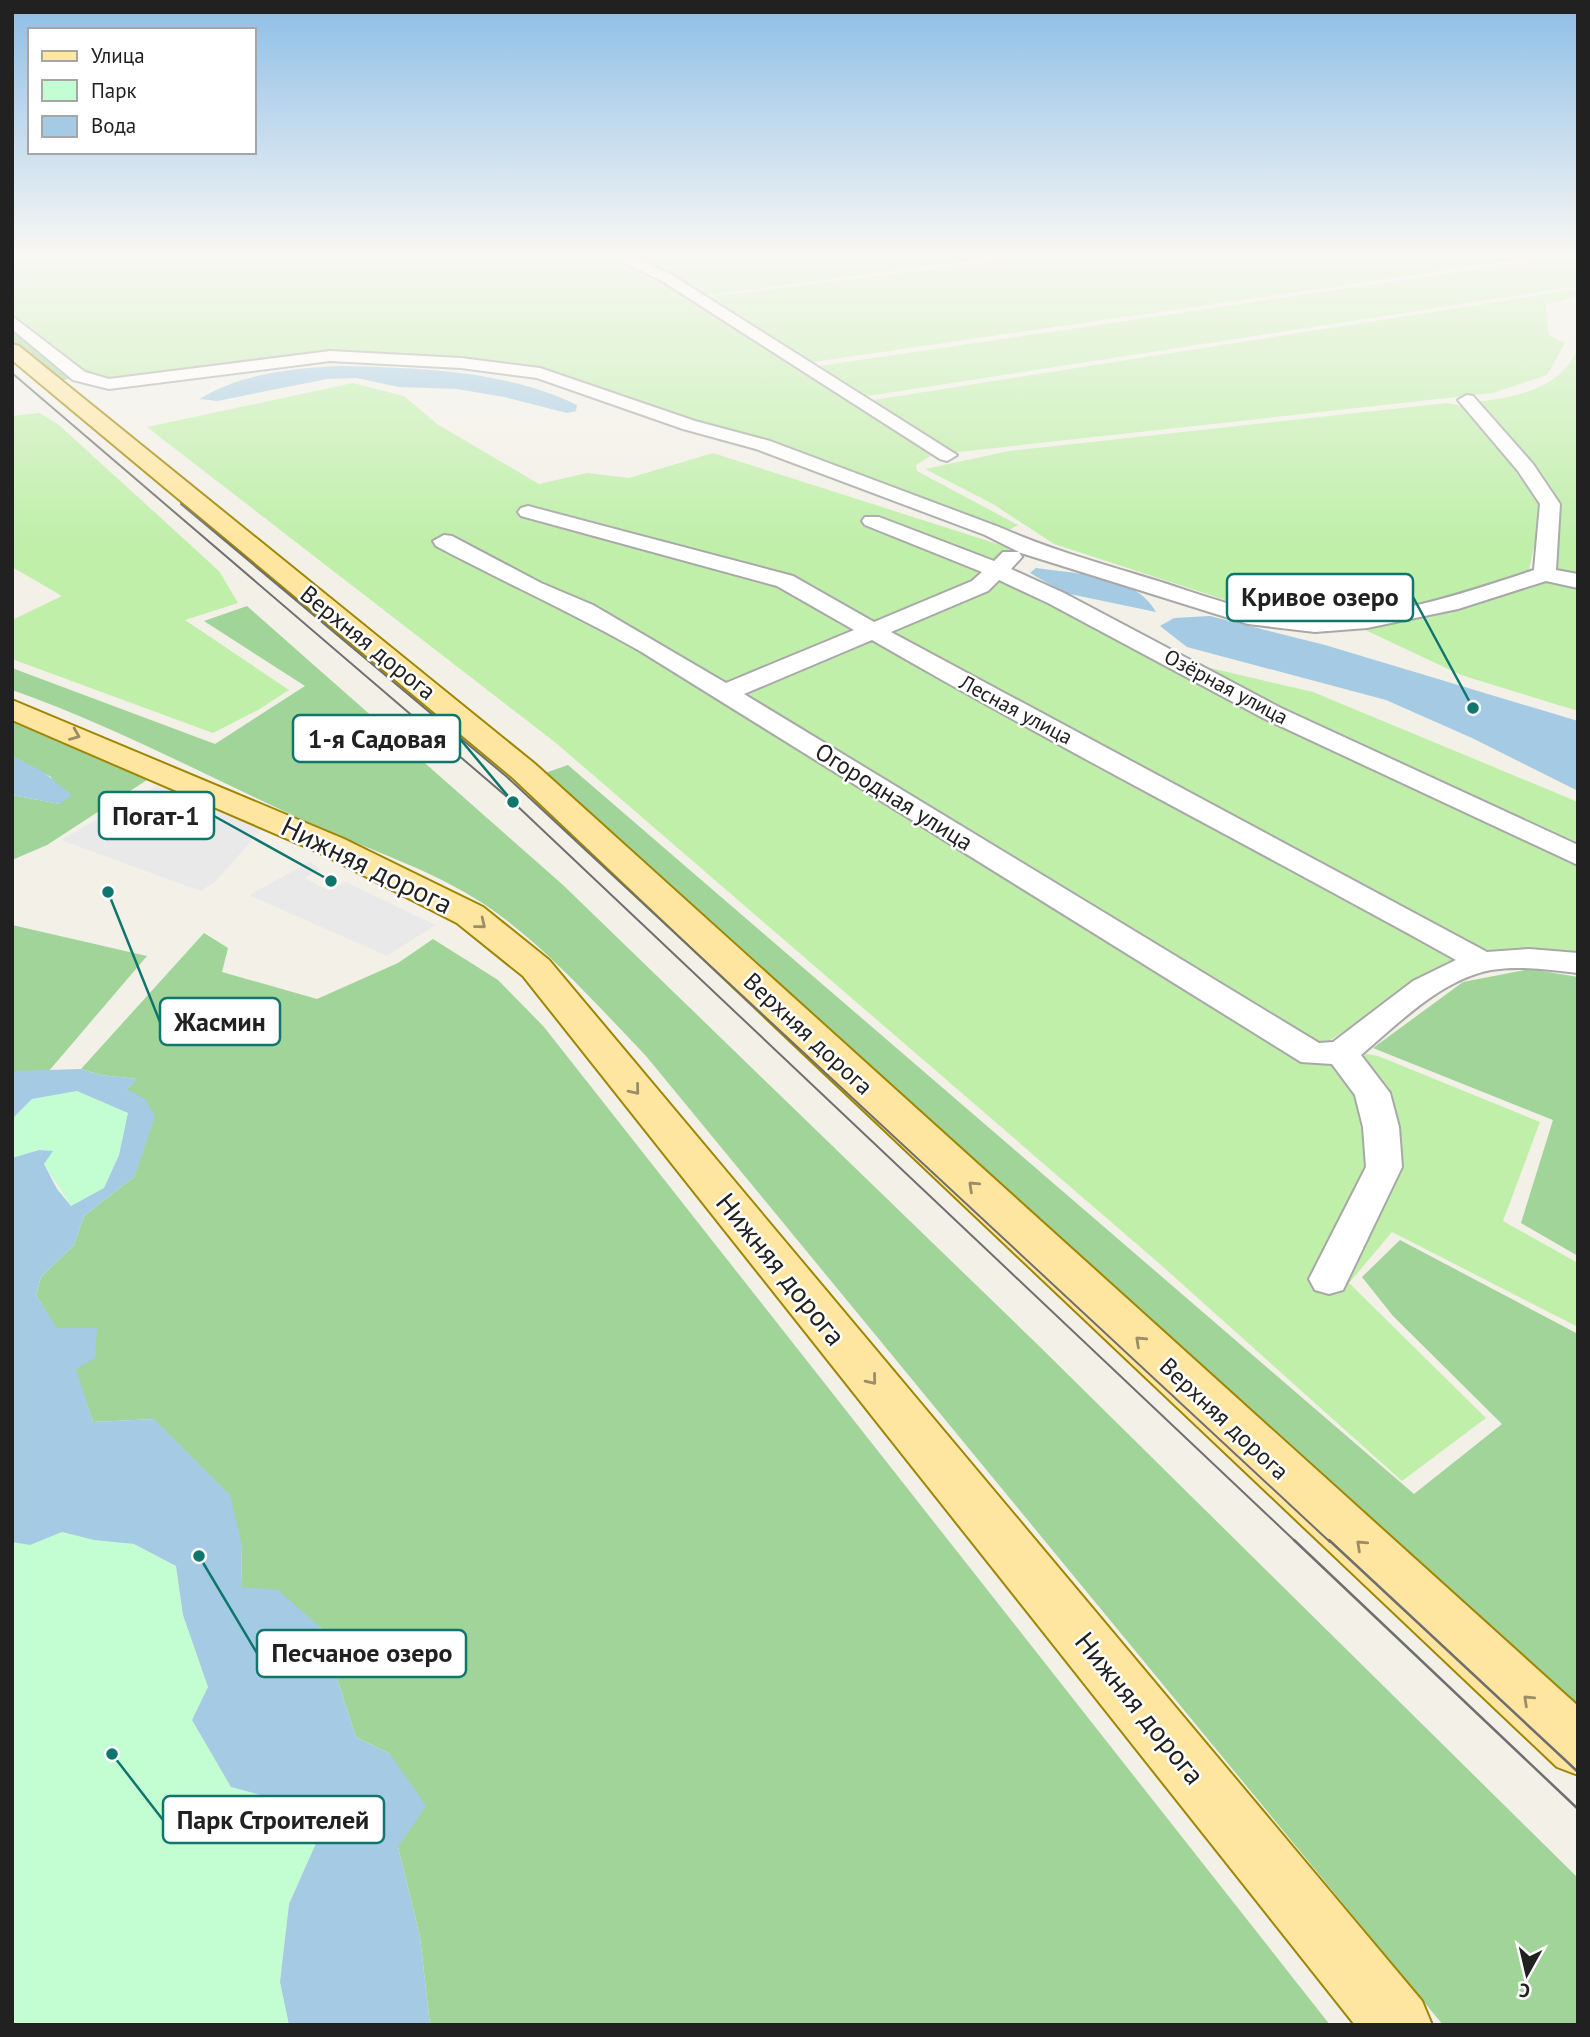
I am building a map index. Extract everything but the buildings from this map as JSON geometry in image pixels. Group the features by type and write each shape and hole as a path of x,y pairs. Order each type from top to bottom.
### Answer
{"main road":[{"name":"Верхняя дорога","path":"15,352 524,771 1578,1746"},
{"name":"Нижняя дорога","path":"12,709 243,805 343,851 470,915 536,968 1398,2025"}],"street":[{"path":"50,352 79,376 109,384 330,356 461,363 540,373 689,425 763,445 992,531 1029,548 1256,619 1315,625 1367,621 1445,605 1545,574 1578,581"},
{"path":"784,352 947,455"},
{"path":"1467,400 1526,468 1550,504 1545,574"},
{"name":"Лесная улица","path":"528,512 785,581 980,692 1257,838 1482,962"},
{"name":"Озёрная улица","path":"872,521 1056,598 1272,713 1578,856"},
{"name":"Огородная улица","path":"444,541 533,588 585,610 1313,1054 1340,1053"},
{"path":"724,693 980,586 1015,554 1029,548"},
{"path":"1329,1279 1384,1167 1381,1127 1371,1093 1340,1053 1449,973 1482,962 1539,959 1578,963"}],"green space":[{"path":"24,352 41,352 73,378 59,381"},
{"path":"59,352 778,352 935,453 916,465 917,471 1018,525 1007,531 542,370 383,355 116,380 88,376"},
{"path":"789,352 882,352 806,363"},
{"path":"914,352 1151,352 861,397 813,367"},
{"path":"1178,352 1560,352 1547,375 1493,393 949,453 867,401"},
{"path":"1578,352 1578,578 1554,573 1559,505 1474,402 1535,389 1560,373"},
{"path":"353,383 404,396 437,424 539,484 587,473 629,478 713,453 1010,548 990,570 1155,655 1313,692 1578,802 1578,951 1460,957 1321,1046 1378,1056 1540,1122 1503,1221 1578,1263 1578,1327 1392,1232 1349,1283 1486,1418 1402,1481 1161,1265 556,743 147,427"},
{"path":"1447,403 1463,406 1543,505 1529,570 1462,596 1376,615 1304,614 1247,607 1054,544 993,504 925,469 1009,451"},
{"path":"40,413 59,425 219,571 238,603 185,620 289,690 258,710 213,733 12,659 12,620 62,596 12,567 12,416"},
{"path":"1534,579 1578,584 1578,711 1461,675 1361,628"},
{"path":"247,606 563,885 1036,1343 1578,1878 1578,2025 1443,2025 646,1056 569,976 528,938 484,904 441,880 307,822 124,736 12,690 12,668 215,744 305,686 204,621"},
{"path":"12,722 150,778 47,845 12,860 12,795 60,804 51,777 12,756"},
{"path":"568,765 1414,1494 1502,1424 1393,1316 1362,1277 1400,1240 1578,1334 1578,1719 545,773"},
{"path":"12,925 147,956 48,1072 12,1071"},
{"path":"204,933 228,948 222,972 317,999 398,963 433,939 498,980 544,1027 1330,2025 430,2025 420,1937 398,1847 390,1754 356,1737 320,1627 241,1587 242,1546 154,1419 93,1422 69,1357 36,1295 41,1277 74,1245 84,1216 135,1176 127,1089 137,1079 101,1075 81,1069"},
{"path":"1530,969 1578,977 1578,1256 1521,1223 1553,1120 1373,1048 1463,982"},
{"path":"77,1091 128,1113 119,1155 104,1188 71,1206 44,1164 52,1151 39,1150 12,1158 12,1119 32,1099"},
{"path":"61,1532 94,1540 134,1544 176,1566 183,1615 208,1687 231,1787 272,1798 305,1813 317,1841 289,1904 280,1982 289,2025 12,2025 12,1542 30,1545"}],"shaded area":[{"path":"156,786 258,821 262,829 216,881 201,891 61,840"},
{"path":"310,862 320,869 305,878 329,891 346,882 435,925 387,956 249,895"}],"water":[{"path":"341,366 431,370 491,378 549,393 577,405 576,411 567,413 504,397 457,389 399,387 357,378 327,379 217,401 200,399 233,383 251,378 287,370"},
{"path":"1036,568 1119,583 1147,599 1156,612 1065,593 1030,573"},
{"path":"1210,616 1325,645 1578,721 1578,791 1472,738 1386,700 1187,647 1160,626 1174,618"},
{"path":"12,756 42,771 72,795 60,804 12,795"},
{"path":"81,1069 101,1075 138,1079 127,1089 145,1099 155,1116 135,1176 84,1216 74,1245 41,1277 36,1295 57,1328 97,1328 95,1358 76,1369 93,1422 154,1419 230,1495 242,1546 241,1587 278,1590 320,1627 356,1737 390,1754 426,1806 398,1847 420,1937 430,2025 289,2025 280,1982 289,1904 317,1841 305,1813 272,1798 231,1787 192,1720 208,1687 183,1615 176,1566 134,1544 94,1540 62,1532 30,1545 12,1542 12,1158 39,1150 53,1151 44,1164 57,1189 71,1206 104,1188 119,1155 128,1113 77,1091 32,1099 12,1119 12,1071"}],"tram line":[{"path":"12,373 513,802 1296,1542"},
{"path":"181,504 507,777 1330,1542"},
{"path":"1294,1540 1578,1809"},
{"path":"1329,1540 1578,1772"}],"place":[{"name":"Кривое озеро","path":"1473,708"},
{"name":"1-я Садовая","path":"513,802"},
{"name":"Погат-1","path":"331,881"},
{"name":"Жасмин","path":"108,892"},
{"name":"Песчаное озеро","path":"199,1556"},
{"name":"Парк Строителей","path":"112,1754"}]}
